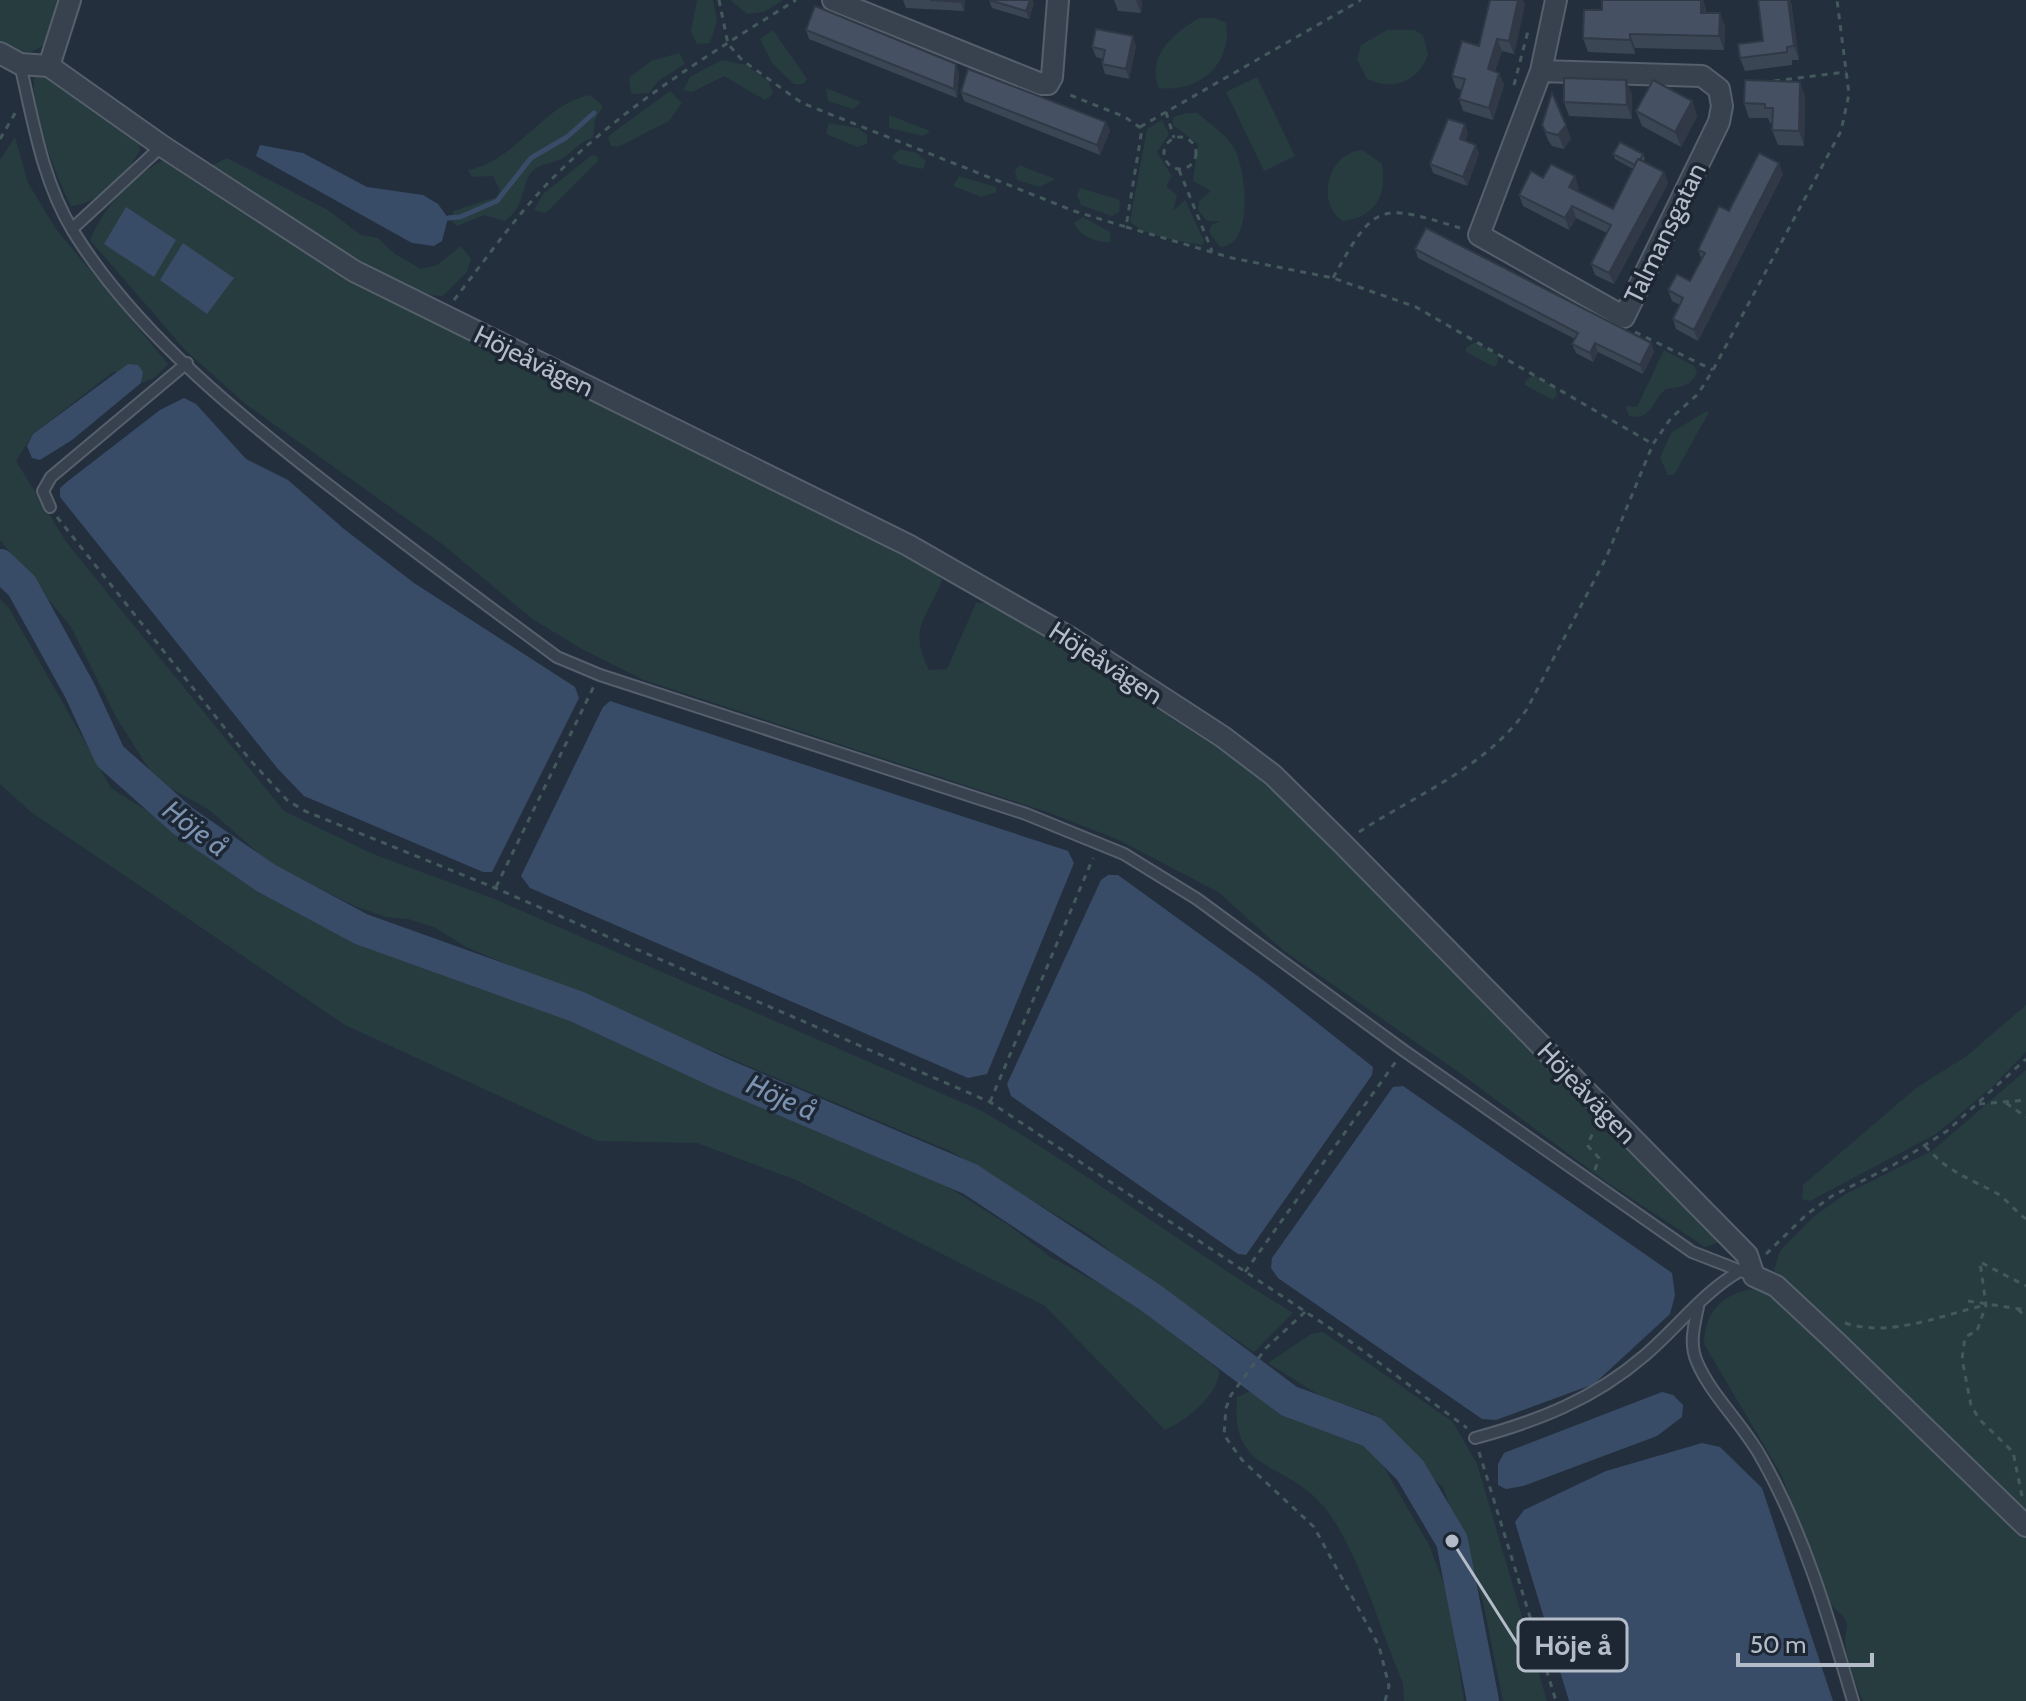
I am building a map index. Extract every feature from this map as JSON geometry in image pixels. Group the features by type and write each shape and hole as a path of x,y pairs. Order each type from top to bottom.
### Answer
{"street":[{"path":"0,53 20,64 49,66 70,0"},
{"path":"833,0 1022,78 1048,84 1052,77 1058,0"},
{"path":"1479,235 1541,71 1556,0"},
{"name":"Höjeåvägen","path":"49,66 162,146 354,271 908,545 1059,631 1223,737 1273,775 1343,844 1747,1255 1747,1274 1776,1286 2026,1526"},
{"name":"Talmansgatan","path":"1479,235 1624,317 1719,122 1722,106 1719,89 1702,76 1541,71"}],"lane":[{"path":"20,64 50,183 72,229 101,271 245,420 557,657 600,675 1026,814 1124,854 1197,899 1403,1050 1692,1252 1747,1274"},
{"path":"72,229 162,146"},
{"path":"50,507 43,491 51,477 187,363"},
{"path":"1475,1438 1513,1428 1596,1393 1644,1357 1719,1283 1747,1274"},
{"path":"1698,1307 1691,1343 1697,1363 1761,1457 1788,1510 1830,1625 1853,1701"}],"path":[{"path":"719,0 728,44 742,60 802,103 1060,206 1213,252 1333,278 1416,307 1653,444"},
{"path":"442,315 530,202 564,166 638,106 796,0"},
{"path":"1140,127 1361,0"},
{"path":"1343,844 1469,766 1511,732 1527,709 1606,558 1653,444 1671,418 1698,394 1713,370 1841,131 1849,94 1837,0"},
{"path":"1763,83 1846,72"},
{"path":"1048,84 1140,127"},
{"path":"0,139 27,93"},
{"path":"1166,112 1174,138"},
{"path":"1126,227 1140,127"},
{"path":"1179,170 1193,163 1196,154 1189,140 1174,138 1166,145 1164,156 1169,165 1179,170 1213,252"},
{"path":"1333,278 1365,226 1377,215 1390,211 1408,212 1479,235"},
{"path":"1624,317 1630,329 1713,370"},
{"path":"50,507 251,761 287,800 319,817 495,888 990,1102 1444,1408 1475,1438 1556,1701"},
{"path":"495,888 600,675"},
{"path":"990,1102 1100,844"},
{"path":"1245,1272 1403,1050"},
{"path":"1747,1274 1806,1215 1832,1196 1925,1146 1979,1104 2026,1059"},
{"path":"1979,1104 2026,1100"},
{"path":"2005,1102 2026,1117"},
{"path":"1588,1179 1598,1166 1599,1158 1587,1145 1590,1135 1608,1115"},
{"path":"1925,1146 1944,1168 2000,1195 2009,1208 2026,1219"},
{"path":"2023,1501 2013,1452 1975,1414 1966,1384 1963,1341 1977,1331 1986,1305 1980,1262 2026,1286"},
{"path":"1968,1301 2026,1310"},
{"path":"1837,1320 1866,1326 1912,1325 1986,1305"},
{"path":"2018,1309 2026,1318"},
{"path":"1305,1312 1266,1348 1231,1395 1226,1408 1224,1435 1242,1460 1314,1527 1379,1646 1389,1686 1385,1701"}],"green space":[{"path":"0,0 63,0 50,42 27,54 0,45"},
{"path":"697,0 713,0 717,21 710,43 697,44 691,32"},
{"path":"730,0 783,0 764,12 747,14"},
{"path":"1200,18 1215,18 1226,23 1227,38 1218,63 1210,73 1187,86 1159,88 1156,66 1159,56 1172,38"},
{"path":"773,30 807,79 803,84 794,84 772,63 760,39"},
{"path":"1387,30 1414,30 1423,35 1428,55 1410,78 1394,84 1367,79 1357,59 1361,45"},
{"path":"679,53 685,64 658,81 649,93 631,94 629,78 651,61"},
{"path":"722,60 746,65 769,82 773,94 765,100 724,76 692,92 683,90 690,77"},
{"path":"36,72 137,135 140,150 128,169 92,200 71,206 58,178 35,101"},
{"path":"1257,77 1295,156 1264,171 1226,92"},
{"path":"826,88 861,102 853,109 828,101"},
{"path":"670,91 682,103 669,121 618,147 611,146 608,138 611,134"},
{"path":"590,95 603,106 595,120 593,138 561,159 532,172 519,204 505,221 484,215 457,226 452,222 453,211 497,197 500,190 493,176 472,177 468,170 502,155 559,109"},
{"path":"1197,113 1227,138 1242,172 1243,221 1239,234 1231,243 1220,247 1209,232 1211,225 1220,221 1207,221 1198,210 1199,201 1211,191 1193,181 1198,144 1173,125 1173,117"},
{"path":"889,115 930,131 923,136 889,128"},
{"path":"1162,120 1169,134 1157,152 1172,176 1166,186 1177,195 1173,211 1185,200 1204,241 1202,245 1153,235 1130,221 1147,129"},
{"path":"829,123 858,128 867,135 867,144 857,147 826,134"},
{"path":"15,137 28,183 56,229 168,364 154,378 141,383 143,372 113,372 33,434 16,461 67,543 284,811 373,854 492,898 982,1111 1293,1313 1254,1352 1135,1271 1091,1236 952,1152 466,947 434,927 357,907 272,865 208,809 156,780 116,717 71,627 0,540 0,160"},
{"path":"900,149 917,153 926,161 923,169 899,164 892,157"},
{"path":"1363,150 1382,164 1381,195 1364,215 1343,221 1334,213 1329,202 1329,179 1341,159"},
{"path":"592,155 597,156 598,161 552,207 545,213 534,210 543,194"},
{"path":"227,158 328,210 361,235 378,238 395,254 421,269 437,265 461,246 471,259 467,272 443,296 423,293 397,282 334,247 224,177 213,165"},
{"path":"161,161 170,161 401,306 931,568 942,580 920,634 923,656 929,670 947,669 976,603 993,603 1116,677 1129,691 1247,767 1313,824 1423,942 1498,1018 1523,1038 1715,1234 1717,1243 1705,1247 1605,1181 1460,1073 1283,950 1218,892 1119,840 1050,813 644,680 580,648 534,620 442,544 247,405 186,351 90,240 119,195"},
{"path":"1019,165 1055,179 1040,187 1017,180 1015,171"},
{"path":"959,176 996,187 996,192 981,197 953,186"},
{"path":"1080,188 1120,200 1119,212 1112,216 1081,205 1077,195"},
{"path":"1083,217 1110,232 1111,242 1094,240 1080,232 1074,223"},
{"path":"1475,342 1497,355 1498,363 1494,367 1466,352 1466,348"},
{"path":"1664,350 1694,366 1697,372 1695,377 1685,385 1666,389 1642,416 1629,416 1625,406 1637,407"},
{"path":"1534,375 1556,388 1557,395 1553,400 1525,385 1525,381"},
{"path":"1709,412 1674,475 1668,475 1660,458 1671,433"},
{"path":"0,599 9,608 111,788 342,935 535,1003 736,1088 791,1120 926,1173 1010,1226 1049,1256 1129,1300 1219,1370 1214,1388 1192,1413 1165,1430 1045,1306 796,1180 697,1143 597,1141 345,1025 31,812 0,784"},
{"path":"2026,1005 2026,1052 1992,1087 1936,1134 1810,1201 1802,1199 1803,1185 1915,1089 1968,1055"},
{"path":"2026,1070 2026,1519 1789,1290 1774,1270 1780,1251 1813,1217 1844,1195 1932,1151"},
{"path":"1754,1288 1773,1296 2026,1537 2026,1701 1863,1701 1847,1656 1846,1622 1830,1605 1782,1476 1704,1344 1708,1322 1717,1306 1733,1295"},
{"path":"1323,1332 1453,1422 1477,1464 1547,1701 1503,1701 1483,1602 1443,1487 1421,1469 1373,1414 1322,1397 1268,1363 1311,1334"},
{"path":"1250,1391 1287,1414 1366,1436 1429,1545 1448,1595 1464,1701 1404,1701 1403,1683 1359,1569 1337,1526 1309,1492 1251,1454 1242,1441 1237,1422 1237,1397"}],"water":[{"path":"260,145 303,153 367,187 423,195 438,204 448,218 442,241 434,246 412,243 256,156"},
{"path":"126,207 176,240 154,277 104,244"},
{"path":"183,243 234,278 207,314 160,280"},
{"path":"128,364 138,365 143,372 141,383 72,440 40,460 32,458 27,446 33,434"},
{"path":"184,398 196,404 246,459 288,480 344,529 414,583 575,687 579,698 492,872 483,872 304,796 278,769 60,497 60,488 68,481 160,410"},
{"path":"610,701 1068,851 1074,863 987,1074 968,1078 530,888 521,876 603,707"},
{"path":"1108,875 1118,875 1263,980 1373,1067 1372,1075 1246,1255 1238,1254 1011,1096 1007,1084 1101,880"},
{"path":"1403,1086 1672,1273 1675,1295 1670,1314 1594,1384 1496,1420 1482,1419 1278,1278 1271,1268 1272,1258 1393,1087"},
{"path":"1662,1392 1673,1395 1683,1405 1682,1417 1657,1436 1523,1486 1506,1489 1498,1485 1498,1464 1504,1453"},
{"path":"1702,1443 1720,1447 1762,1488 1833,1701 1569,1701 1515,1522 1524,1510 1606,1471"}],"building":[{"path":"989,0 1030,0 1026,11"},
{"path":"1490,0 1518,0 1509,41 1497,39 1488,69 1499,73 1489,108 1459,99 1465,79 1452,76 1462,41 1479,46"},
{"path":"1602,0 1701,0 1701,13 1720,13 1719,36 1630,34 1630,40 1583,38 1584,10 1602,10"},
{"path":"1758,0 1788,0 1794,46 1787,47 1787,52 1740,58 1738,44 1763,41"},
{"path":"815,6 956,64 954,89 806,30"},
{"path":"1096,29 1133,36 1126,69 1102,64 1105,50 1092,47"},
{"path":"968,69 1106,122 1097,145 961,92"},
{"path":"1564,78 1626,80 1627,105 1564,102"},
{"path":"1653,80 1692,101 1675,132 1636,111"},
{"path":"1745,80 1800,82 1799,131 1772,130 1773,108 1765,108 1765,104 1744,103"},
{"path":"1552,93 1566,125 1558,135 1546,132 1542,125"},
{"path":"1448,119 1465,124 1460,139 1476,145 1463,177 1430,164"},
{"path":"1620,142 1643,154 1635,165 1613,154"},
{"path":"1759,153 1779,163 1694,330 1673,319 1683,298 1668,290 1677,274 1690,281 1705,253 1698,250 1719,206 1729,211"},
{"path":"1638,159 1664,172 1609,273 1591,264 1611,225 1572,206 1565,218 1519,195 1531,171 1543,178 1551,164 1575,176 1569,187 1613,209"},
{"path":"1426,228 1651,343 1640,365 1595,343 1590,353 1572,344 1578,333 1415,249"}],"waterway":[{"path":"448,218 460,217 497,201 531,158 567,137 594,113"},
{"name":"Höje å","path":"0,565 22,586 80,691 110,756 183,821 266,878 361,929 578,1007 720,1073 970,1179 1151,1298 1289,1401 1372,1432 1410,1470 1452,1541 1483,1701"}],"place":[{"name":"Höje å","path":"1452,1541"}]}
